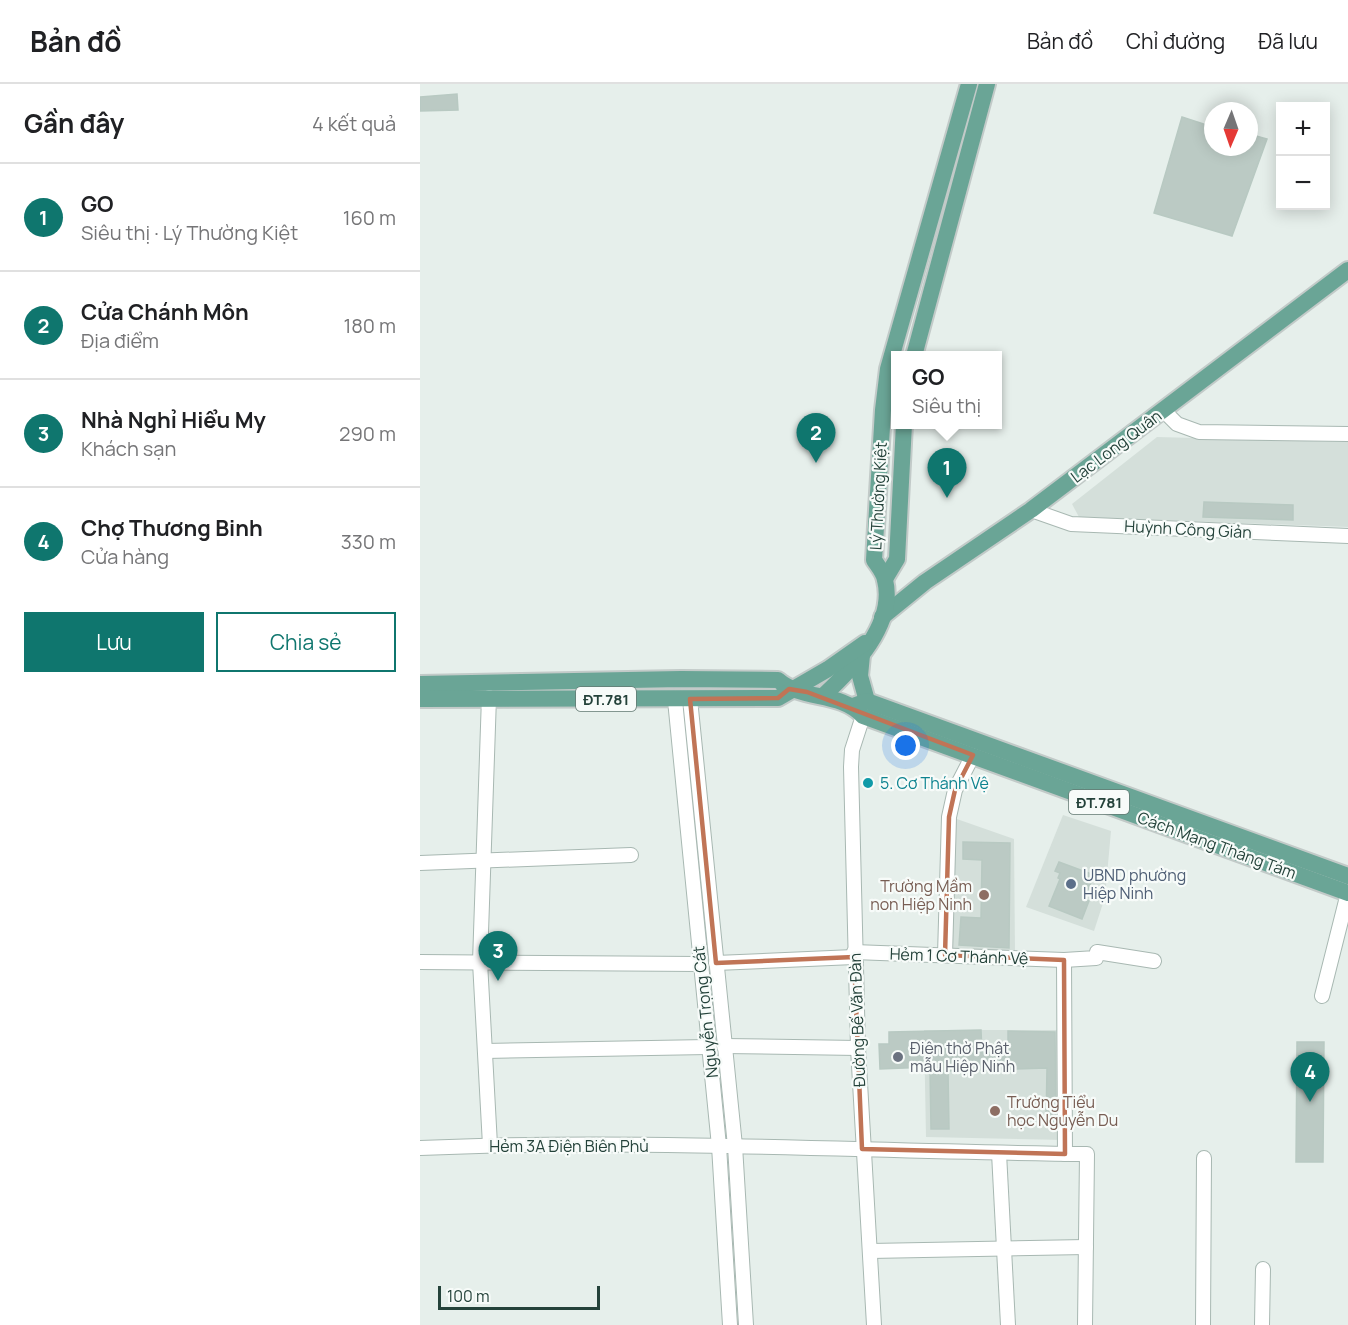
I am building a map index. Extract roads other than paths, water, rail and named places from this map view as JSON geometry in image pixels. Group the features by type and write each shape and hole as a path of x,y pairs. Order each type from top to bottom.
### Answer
{"main road":[{"name":"Lý Thường Kiệt","path":"893,351 969,84"},
{"path":"915,351 987,84"},
{"name":"Lạc Long Quân","path":"882,617 925,582 1031,510 1348,270"},
{"name":"Lý Thường Kiệt","path":"891,358 883,410 874,560 885,579 897,559 904,429"},
{"name":"Lạc Long Quân","path":"825,695 867,646 882,617 886,599 885,579"},
{"name":"Lạc Long Quân","path":"789,689 867,646"},
{"path":"861,708 860,676 867,646"},
{"path":"681,679 683,700"},
{"name":"Cách Mạng Tháng Tám","path":"420,684 681,679 778,680 789,689 825,695 1348,876"},
{"path":"609,680 610,699"},
{"name":"Cách Mạng Tháng Tám","path":"420,699 489,697 683,700 778,698 789,689"},
{"name":"Cách Mạng Tháng Tám","path":"861,708 974,755 1348,893"}],"street":[{"path":"1163,410 1177,424 1199,432 1348,434"},
{"name":"Huỳnh Công Giản","path":"1031,510 1071,524 1348,536"},
{"path":"489,697 480,962 490,1145"},
{"path":"683,700 716,963 735,1146 746,1325"},
{"name":"Nguyễn Trọng Cát","path":"683,700 699,964 719,1146 730,1325"},
{"name":"Đường Bế Văn Đàn","path":"861,708 850,767 854,955 862,1149 873,1325"},
{"path":"945,955 949,817 955,790 974,755"},
{"path":"420,863 631,855"},
{"path":"1322,996 1348,893"},
{"name":"Hẻm 1 Cơ Thánh Vệ","path":"716,963 854,955 945,955 1064,960 1096,958 1097,952 1154,961"},
{"path":"1064,960 1065,1154"},
{"path":"420,962 699,964"},
{"path":"724,1046 858,1048"},
{"path":"485,1051 708,1047"},
{"name":"Hẻm 3A Điện Biên Phủ","path":"420,1148 490,1145 735,1146 1087,1154 1086,1247"},
{"path":"999,1153 1002,1249 1008,1325"},
{"path":"1203,1325 1204,1158"},
{"path":"870,1251 1086,1247 1085,1325"},
{"path":"1262,1325 1263,1269"}],"place":[{"name":"Cửa Chánh Môn","path":"816,463"},
{"name":"GO","path":"947,498"},
{"name":"5. Cơ Thánh Vệ","path":"868,783"},
{"name":"UBND phường Hiệp Ninh","path":"1071,884"},
{"name":"Trường Mầm non Hiệp Ninh","path":"984,895"},
{"name":"Nhà Nghỉ Hiểu My","path":"498,981"},
{"name":"Điện thờ Phật mẫu Hiệp Ninh","path":"898,1057"},
{"name":"Chợ Thương Binh","path":"1310,1102"},
{"name":"Trường Tiểu học Nguyễn Du","path":"995,1111"}]}
